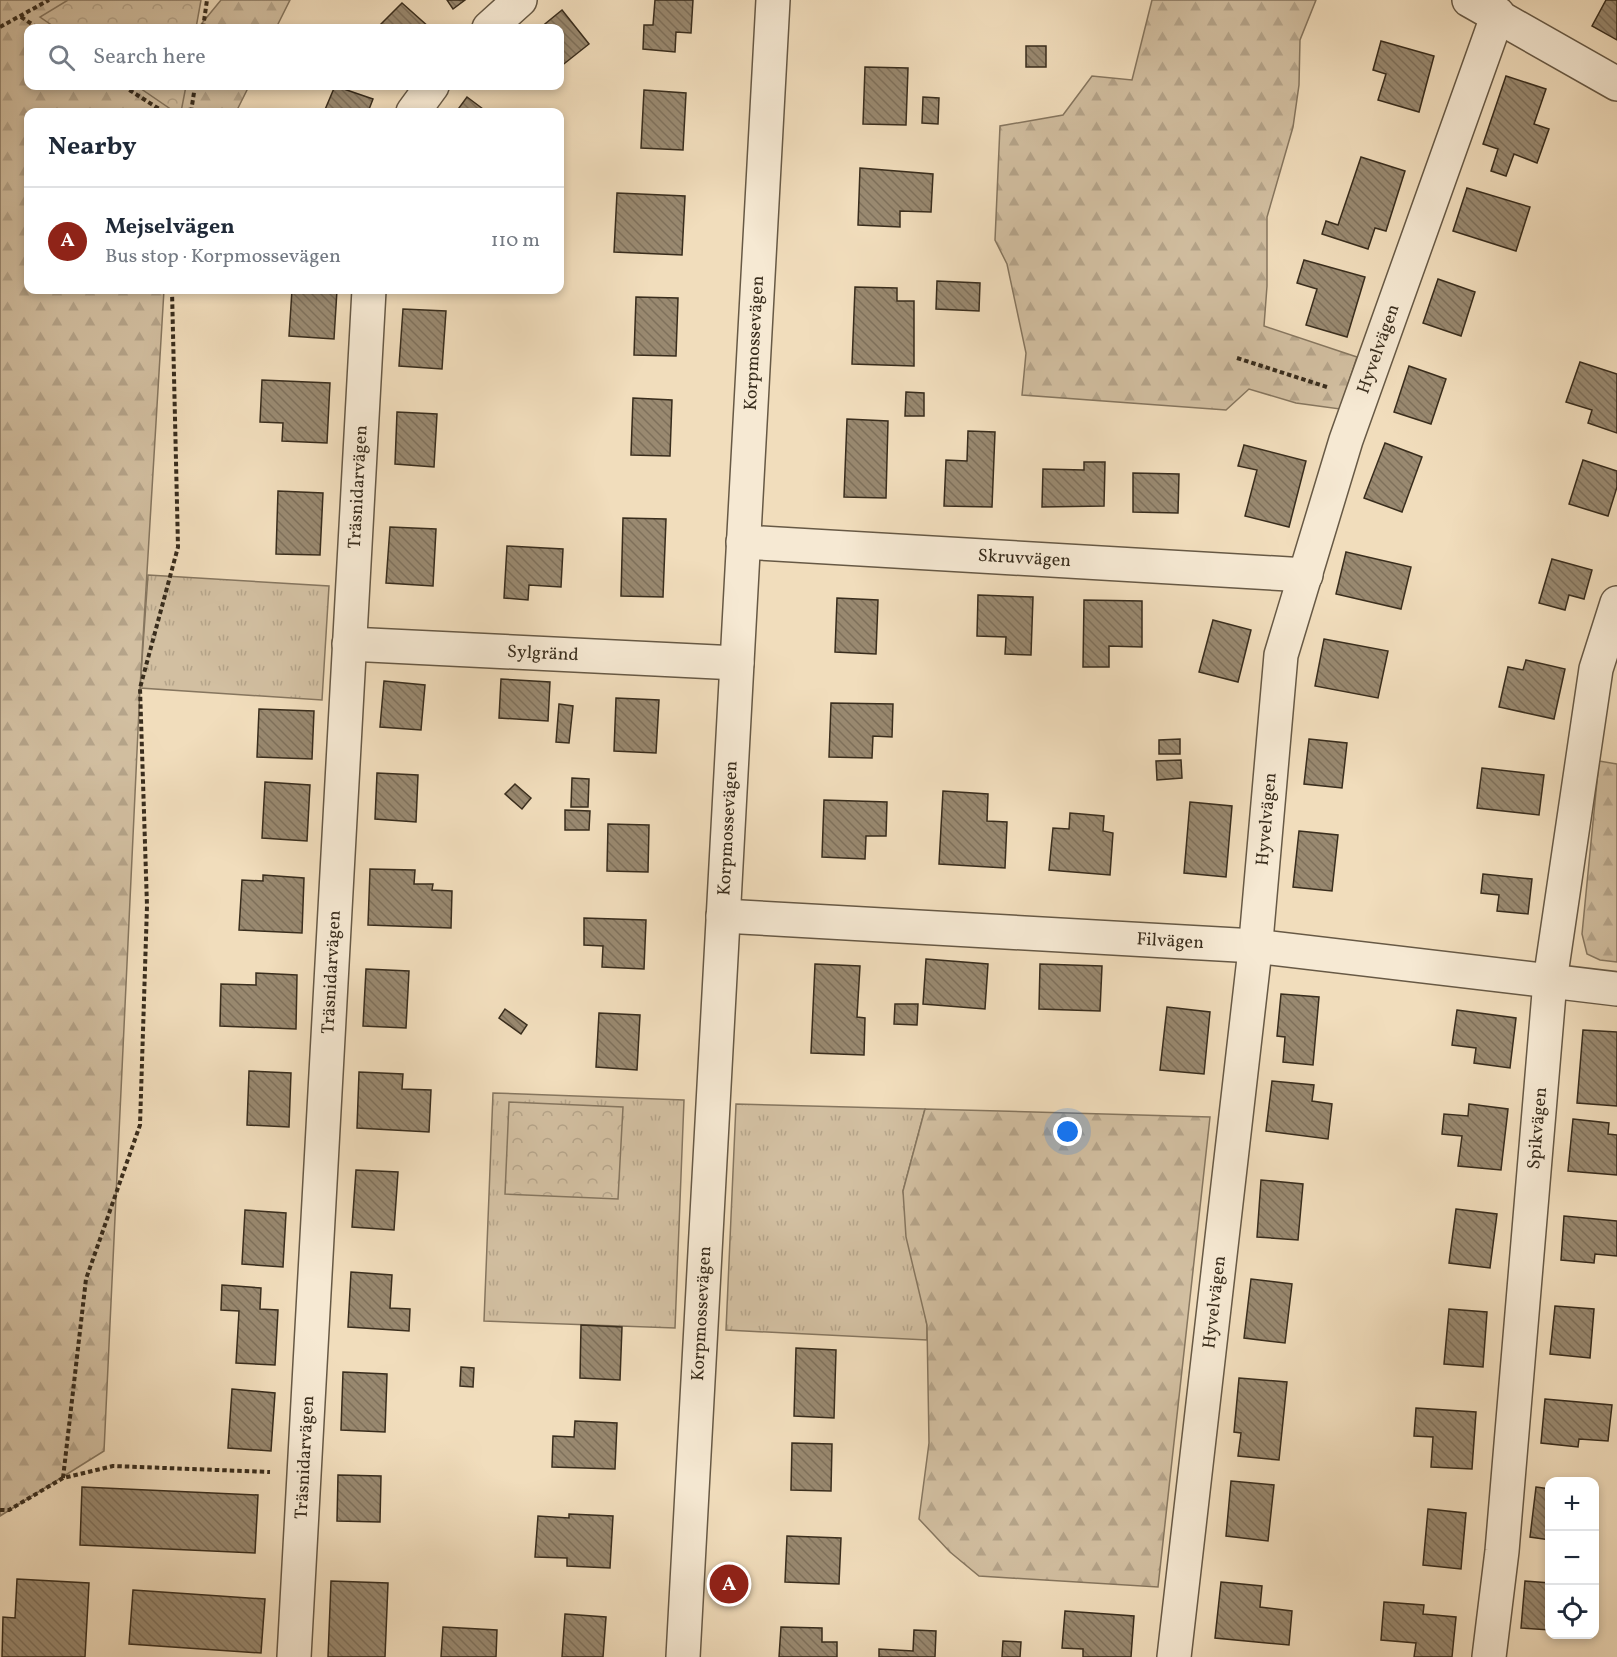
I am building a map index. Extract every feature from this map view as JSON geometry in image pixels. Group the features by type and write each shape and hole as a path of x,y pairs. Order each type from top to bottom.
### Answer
{"street":[{"path":"493,24 520,0"},
{"name":"Korpmossevägen","path":"683,1657 773,0"},
{"path":"1484,7 1617,84"},
{"name":"Hyvelvägen","path":"1174,1657 1255,946 1281,655 1484,7"},
{"path":"416,108 429,90"},
{"name":"Träsnidarvägen","path":"294,1657 369,294"},
{"name":"Skruvvägen","path":"743,542 1306,574"},
{"name":"Spikvägen","path":"1489,1657 1503,1551 1550,981 1596,669 1617,603"},
{"name":"Sylgränd","path":"349,644 737,663"},
{"name":"Filvägen","path":"723,916 1255,946 1617,989"}],"path":[{"path":"0,27 49,0"},
{"path":"204,24 207,0"},
{"path":"21,17 32,24"},
{"path":"129,90 158,108"},
{"path":"192,108 194,90"},
{"path":"63,1478 86,1279 140,1125 147,906 140,688 178,547 172,294"},
{"path":"1237,358 1360,398"},
{"path":"0,1510 9,1510 63,1478 113,1466 304,1473"}],"green space":[{"path":"0,0 112,0 148,24 24,24 24,90 247,90 238,108 24,108 24,294 164,294 140,688 104,1451 0,1516"},
{"path":"68,0 201,0 197,24 50,24 40,17"},
{"path":"221,0 290,0 278,24 201,24"},
{"path":"1152,0 1316,0 1300,40 1299,85 1293,127 1267,217 1267,286 1264,326 1357,357 1340,409 1296,403 1249,389 1226,410 1022,395 1026,353 1007,264 995,240 1000,126 1063,115 1092,76 1132,80"},
{"path":"143,90 185,90 182,108 169,108"},
{"path":"148,575 329,586 322,700 140,688"},
{"path":"1599,761 1617,764 1617,962 1600,960 1587,954 1582,934"},
{"path":"493,1093 684,1100 675,1328 484,1321"},
{"path":"509,1102 623,1107 618,1199 505,1194"},
{"path":"736,1104 925,1109 903,1191 927,1325 927,1340 726,1330"},
{"path":"925,1109 1210,1117 1158,1587 979,1576 950,1552 919,1519 929,1443 927,1325 906,1237 903,1191"}],"building":[{"path":"447,0 465,0 453,9"},
{"path":"655,0 693,0 691,33 676,32 675,52 643,49 644,25 653,25"},
{"path":"1606,0 1617,0 1617,40 1592,26"},
{"path":"402,3 426,24 381,24"},
{"path":"562,10 589,44 564,64 564,24 545,24"},
{"path":"1381,41 1434,56 1419,112 1378,100 1386,74 1373,70"},
{"path":"1026,46 1046,46 1046,67 1026,67"},
{"path":"865,67 908,68 906,125 863,124"},
{"path":"1506,76 1546,89 1534,124 1549,129 1537,163 1514,154 1506,176 1491,171 1498,149 1483,144"},
{"path":"333,90 347,90 373,99 370,108 326,108"},
{"path":"644,90 686,93 683,150 641,148"},
{"path":"467,97 482,108 459,108"},
{"path":"923,97 939,98 938,124 922,123"},
{"path":"1361,157 1405,171 1386,231 1375,228 1368,249 1322,234 1326,221 1338,225"},
{"path":"860,168 933,174 931,212 900,211 900,227 858,225"},
{"path":"1467,188 1530,207 1516,251 1453,231"},
{"path":"617,193 685,196 682,255 614,252"},
{"path":"1304,260 1365,277 1347,337 1306,325 1317,289 1297,283"},
{"path":"1438,279 1475,292 1461,336 1423,323"},
{"path":"937,281 980,283 979,311 936,309"},
{"path":"855,287 897,288 897,301 914,301 914,366 852,364"},
{"path":"292,294 337,294 334,339 289,336"},
{"path":"636,297 678,298 676,356 634,355"},
{"path":"403,309 446,311 442,369 399,366"},
{"path":"1580,362 1617,374 1617,433 1588,423 1592,410 1566,402"},
{"path":"1409,366 1446,379 1431,424 1394,412"},
{"path":"262,380 330,383 327,443 282,441 283,423 260,422"},
{"path":"906,392 924,393 924,416 905,416"},
{"path":"633,398 672,400 670,456 631,455"},
{"path":"397,412 437,414 434,467 395,464"},
{"path":"847,419 888,421 886,498 844,497"},
{"path":"968,431 995,432 992,507 944,506 946,460 967,461"},
{"path":"1385,443 1422,457 1402,512 1364,498"},
{"path":"1244,445 1306,461 1289,527 1245,516 1257,470 1238,466"},
{"path":"1583,460 1617,471 1617,487 1608,516 1569,504"},
{"path":"1084,462 1105,462 1104,506 1042,507 1043,469 1084,470"},
{"path":"1133,473 1179,474 1178,513 1133,512"},
{"path":"278,491 323,493 320,555 276,554"},
{"path":"623,518 666,519 663,597 621,596"},
{"path":"390,527 436,529 433,586 386,583"},
{"path":"507,546 563,549 561,587 529,585 528,600 504,598"},
{"path":"1346,552 1411,567 1401,609 1336,594"},
{"path":"1552,559 1592,570 1584,599 1569,595 1565,610 1539,603"},
{"path":"978,595 1033,597 1031,655 1005,654 1006,637 977,636"},
{"path":"837,598 878,600 876,654 835,652"},
{"path":"1084,600 1142,601 1142,647 1109,646 1109,667 1083,667"},
{"path":"1213,620 1251,630 1238,682 1199,672"},
{"path":"1324,639 1388,651 1378,698 1315,686"},
{"path":"1526,660 1565,669 1554,719 1499,707 1508,667 1523,670"},
{"path":"501,679 550,682 548,721 499,718"},
{"path":"384,681 425,685 421,730 380,727"},
{"path":"616,698 659,700 656,753 614,751"},
{"path":"831,703 893,704 892,737 873,736 872,758 829,757"},
{"path":"559,704 573,706 569,743 556,742"},
{"path":"259,709 314,711 312,759 257,757"},
{"path":"1180,739 1180,754 1159,754 1159,740"},
{"path":"1309,739 1347,743 1342,788 1304,784"},
{"path":"1181,760 1182,778 1157,780 1156,761"},
{"path":"1482,768 1544,775 1539,815 1477,808"},
{"path":"377,773 418,775 416,822 375,819"},
{"path":"572,778 589,779 588,807 571,807"},
{"path":"265,782 310,785 307,841 262,838"},
{"path":"515,784 531,798 522,809 505,794"},
{"path":"943,791 988,794 987,821 1007,822 1005,868 939,864"},
{"path":"824,800 887,802 886,836 866,836 865,859 822,857"},
{"path":"1190,802 1232,806 1226,877 1184,873"},
{"path":"565,810 590,811 589,830 565,830"},
{"path":"1070,813 1104,816 1103,831 1113,833 1110,875 1049,870 1053,828 1069,829"},
{"path":"608,824 649,825 648,872 607,871"},
{"path":"1299,831 1338,835 1332,891 1293,887"},
{"path":"370,869 415,870 414,884 433,884 432,890 452,891 451,928 368,925"},
{"path":"1483,874 1532,879 1528,914 1497,911 1499,895 1481,893"},
{"path":"263,875 304,878 302,933 239,930 242,880 263,881"},
{"path":"584,918 646,920 644,969 602,967 603,946 584,945"},
{"path":"926,959 988,964 985,1009 923,1004"},
{"path":"815,964 860,966 857,1017 865,1018 864,1055 811,1053"},
{"path":"1040,964 1102,966 1100,1011 1039,1009"},
{"path":"366,969 409,971 406,1028 363,1026"},
{"path":"256,973 297,975 296,1029 220,1026 221,984 256,985"},
{"path":"1281,994 1319,997 1313,1065 1283,1062 1285,1037 1277,1036"},
{"path":"895,1004 918,1004 917,1025 894,1024"},
{"path":"1167,1007 1210,1012 1204,1074 1160,1070"},
{"path":"505,1009 527,1025 521,1034 499,1018"},
{"path":"1457,1010 1516,1018 1510,1068 1474,1063 1476,1048 1452,1045"},
{"path":"599,1013 640,1015 637,1070 596,1067"},
{"path":"1583,1030 1617,1032 1617,1106 1577,1103"},
{"path":"249,1071 291,1073 289,1127 247,1125"},
{"path":"359,1072 403,1074 402,1089 431,1090 429,1132 357,1128"},
{"path":"1272,1081 1314,1085 1312,1101 1332,1104 1328,1139 1266,1131"},
{"path":"1469,1104 1508,1109 1501,1170 1458,1166 1462,1136 1442,1134 1444,1114 1468,1116"},
{"path":"1573,1119 1609,1123 1608,1134 1617,1135 1617,1175 1568,1171"},
{"path":"356,1170 398,1172 394,1230 352,1227"},
{"path":"1261,1180 1303,1184 1298,1240 1257,1237"},
{"path":"1456,1209 1497,1214 1490,1268 1449,1263"},
{"path":"245,1210 286,1213 283,1267 242,1264"},
{"path":"1564,1216 1617,1221 1617,1256 1595,1254 1594,1263 1561,1260"},
{"path":"351,1272 392,1275 390,1308 410,1309 409,1331 348,1327"},
{"path":"1251,1279 1292,1284 1285,1343 1244,1338"},
{"path":"222,1285 261,1288 260,1309 278,1310 275,1365 236,1363 239,1311 221,1310"},
{"path":"1555,1306 1594,1309 1590,1358 1550,1354"},
{"path":"1449,1309 1487,1312 1483,1367 1444,1364"},
{"path":"581,1325 622,1327 620,1380 580,1378"},
{"path":"796,1348 836,1350 834,1418 794,1416"},
{"path":"461,1367 474,1368 473,1387 460,1386"},
{"path":"343,1372 387,1374 385,1432 341,1430"},
{"path":"1239,1378 1287,1382 1279,1460 1238,1456 1241,1433 1234,1432"},
{"path":"232,1389 275,1393 271,1451 228,1448"},
{"path":"1545,1399 1612,1405 1608,1441 1579,1439 1578,1447 1541,1443"},
{"path":"1416,1408 1476,1412 1472,1469 1431,1467 1433,1437 1414,1436"},
{"path":"575,1421 617,1423 615,1469 552,1467 553,1436 574,1437"},
{"path":"792,1443 832,1444 831,1491 791,1490"},
{"path":"338,1475 381,1476 380,1522 337,1521"},
{"path":"1231,1481 1274,1485 1268,1541 1226,1536"},
{"path":"82,1487 258,1495 255,1553 80,1545"},
{"path":"1536,1487 1545,1488 1545,1539 1530,1537"},
{"path":"1428,1509 1466,1513 1461,1569 1423,1565"},
{"path":"569,1514 613,1516 610,1568 567,1566 567,1558 535,1557 538,1516 569,1518"},
{"path":"787,1536 841,1538 839,1584 785,1582"},
{"path":"17,1579 89,1583 85,1657 2,1657 3,1617 15,1618"},
{"path":"331,1581 388,1583 385,1657 328,1657"},
{"path":"1525,1581 1545,1583 1545,1630 1521,1628"},
{"path":"1221,1582 1262,1586 1260,1607 1292,1611 1289,1645 1215,1638"},
{"path":"133,1590 265,1599 261,1653 129,1644"},
{"path":"1384,1602 1424,1605 1423,1614 1456,1617 1452,1657 1414,1657 1416,1643 1381,1640"},
{"path":"1065,1611 1134,1616 1131,1657 1083,1657 1083,1649 1062,1648"},
{"path":"565,1614 606,1617 603,1657 562,1657"},
{"path":"443,1627 497,1630 496,1657 441,1657"},
{"path":"781,1627 822,1628 822,1642 837,1642 837,1657 779,1657"},
{"path":"914,1630 936,1631 935,1657 879,1657 879,1649 913,1651"},
{"path":"1003,1641 1021,1642 1020,1657 1002,1657"}],"place":[{"name":"Mejselvägen","path":"729,1584"}]}
